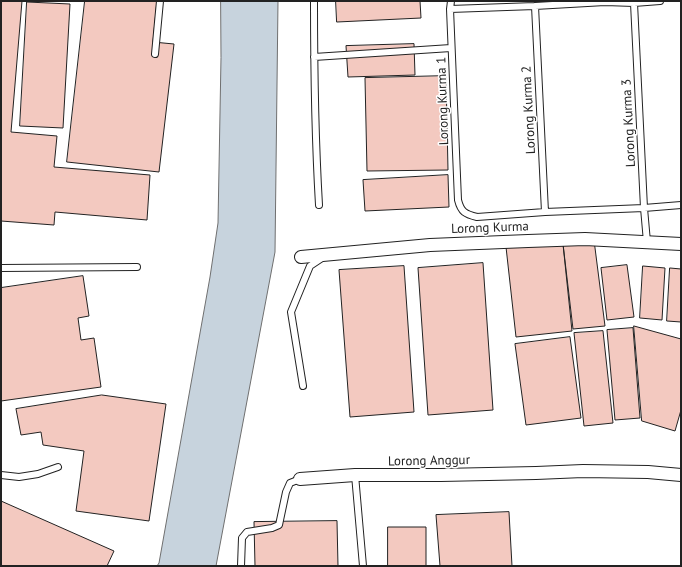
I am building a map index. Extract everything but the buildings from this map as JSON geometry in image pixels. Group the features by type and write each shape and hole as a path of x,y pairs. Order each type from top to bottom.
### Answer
{"street":[{"name":"Lorong Kurma","path":"301,257 430,245 586,239 681,244"},
{"name":"Lorong Anggur","path":"300,479 355,475 441,475 583,471 648,472 681,475"}],"lane":[{"path":"155,54 160,1"},
{"path":"314,1 314,57 319,205"},
{"name":"Lorong Kurma 1","path":"451,1 451,48 458,200 460,207 470,216 477,217 545,212"},
{"path":"450,9 535,6 605,1 634,3 660,1"},
{"name":"Lorong Kurma 3","path":"634,3 647,242"},
{"name":"Lorong Kurma 2","path":"535,6 545,212"},
{"path":"314,57 451,48"},
{"path":"545,212 681,206"},
{"path":"303,386 291,312 310,266 329,254"},
{"path":"1,268 137,267"},
{"path":"1,475 19,477 38,474 58,467"},
{"path":"355,475 363,566"},
{"name":"Lorong Anggur","path":"241,566 242,538 247,532 272,528 279,525 286,492 290,483 300,479"}],"shaded area":[{"path":"221,1 278,1 275,252 216,566 157,566 159,563 210,277 218,223"}]}
